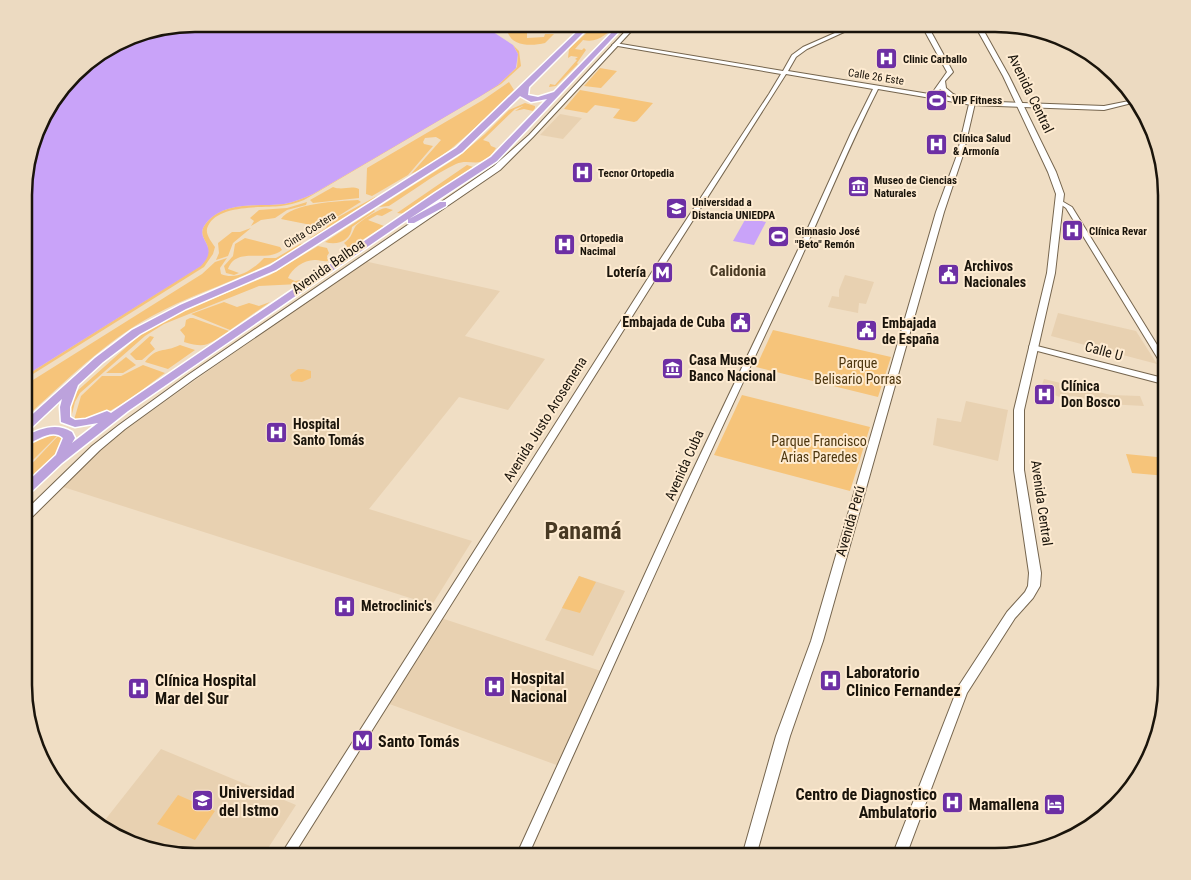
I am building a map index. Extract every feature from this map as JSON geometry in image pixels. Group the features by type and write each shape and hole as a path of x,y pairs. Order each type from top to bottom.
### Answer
{"highway":[{"name":"Cinta Costera","path":"32,419 116,346 159,318 272,268 459,150 580,32"},
{"name":"Avenida Balboa","path":"33,484 58,460 124,408 378,237 438,194 494,159 615,33"},
{"path":"526,86 524,96 534,100 545,98 560,90"},
{"path":"553,111 560,90"},
{"path":"500,112 525,102 536,104 540,112"},
{"path":"378,237 444,204"},
{"path":"74,382 64,413 65,419 69,422 84,423 124,408"},
{"path":"32,438 54,430 66,432 69,438 58,460"}],"main road":[{"name":"Avenida Balboa","path":"33,510 96,448 122,427 191,377 503,163 626,33"},
{"path":"929,33 950,74 942,81 933,96"},
{"name":"Avenida Central","path":"902,848 962,691 1011,615 1029,595 1034,586 1035,573 1019,470 1019,410 1051,274 1060,194 1052,172 1020,105 982,33"},
{"path":"942,81 943,89 946,92 972,103"},
{"name":"Avenida Perú","path":"751,848 783,736 817,641 940,212 960,155 972,103"}],"street":[{"name":"Avenida Justo Arosemena","path":"292,847 656,272 798,52 839,33"},
{"name":"Calle 26 Este","path":"615,45 972,103 1104,108 1129,102"},
{"name":"Avenida Cuba","path":"526,847 729,399 796,261 853,134 877,87"},
{"path":"1060,202 1069,207 1158,352"},
{"name":"Calle U","path":"1033,347 1158,380"}],"shaded area":[{"path":"196,32 494,32 513,45 518,54 516,68 498,85 313,194 284,204 233,207 215,215 203,228 202,233 209,252 207,259 201,266 32,371 32,196 38,153 49,123 66,96 80,80 105,60 123,49 153,38"},
{"path":"560,114 582,118 563,139 540,135"},
{"path":"746,218 766,222 754,245 733,241"},
{"name":"Hospital Santo Tomás","path":"364,261 500,291 465,336 545,359 508,410 459,397 369,509 472,541 432,605 57,485 98,449"},
{"path":"845,275 874,282 866,304 859,303 858,313 828,307 832,296 839,297 839,290"},
{"path":"1058,313 1136,331 1157,364 1051,336"},
{"path":"1044,379 1111,395 1140,396 1144,406 1107,404 1074,396 1060,397 1040,390"},
{"path":"966,401 1008,410 998,461 933,445 937,418 961,422"},
{"path":"579,576 625,591 593,656 545,640"},
{"name":"Hospital Nacional","path":"438,617 604,672 562,767 384,702"},
{"name":"Universidad del Istmo","path":"161,749 296,805 269,847 185,847 164,844 133,835 105,820"}],"green space":[{"path":"527,32 527,38 544,37 545,34 554,34 545,43 529,45 514,41 508,33"},
{"path":"587,32 608,33 598,39 583,40 575,49 582,50 584,48 586,50 578,64 556,86 549,87 550,84 555,85 577,60 575,59 578,57 571,56 568,58 569,49"},
{"path":"513,45 519,51 521,66 501,84 304,200 284,206 242,208 221,214 213,219 207,231 208,237 215,247 213,254 204,267 32,374 32,371 200,266 208,252 208,247 202,233 203,228 214,215 233,207 284,204 313,194 499,84 517,67 518,54"},
{"path":"600,68 617,71 601,88 584,86"},
{"path":"509,82 514,90 478,125 439,158 411,174 441,140 436,137 425,138 424,144 433,146 408,175 372,196 366,194 367,168 483,100"},
{"path":"580,90 653,103 634,122 613,118 620,109 595,105 587,113 564,109"},
{"path":"525,103 535,106 533,111 524,109 515,111 523,106 515,109 483,140 496,148 486,160 456,164 389,206 379,207 458,157 509,110"},
{"path":"467,165 473,167 405,214 397,213"},
{"path":"333,187 359,189 359,198 313,203 310,200"},
{"path":"377,196 311,239 310,238 326,228 329,222"},
{"path":"358,200 361,202 321,227 281,219 295,209 305,206"},
{"path":"307,202 306,205 287,210 275,218 261,220 251,226 254,221 250,218 259,210 287,208"},
{"path":"386,208 393,210 368,220 384,226 345,251 347,246 344,243 350,238 355,227 374,213"},
{"path":"374,210 352,227 349,236 343,241 339,243 325,242"},
{"path":"251,228 233,243 228,256 216,260 219,253 218,243 232,232 240,232"},
{"path":"245,238 280,247 282,250 268,256 245,256 238,258 232,262 228,269 239,273 234,275 226,273 224,266 233,256 235,244"},
{"path":"306,243 269,264 171,306 134,326 101,350 32,411 32,380 202,274 215,262 227,258 220,268 221,274 227,276 239,275 250,270 264,258 276,258 300,244"},
{"path":"318,246 327,248 329,253 327,256 328,261 312,260 296,268 288,278 295,281 306,279 299,284 259,286 164,324 145,336 80,393 75,402 71,418 70,405 76,392 141,334 183,311 270,275"},
{"path":"224,302 237,307 249,303 259,306 270,302 230,330 191,314"},
{"path":"190,318 229,331 208,344 198,345 184,342 185,336 180,330 185,326 186,320"},
{"name":"Parque Belisario Porras","path":"773,330 891,357 878,397 756,367"},
{"path":"150,336 154,337 150,343 155,349 142,360 136,360 130,354"},
{"path":"180,345 195,350 168,369 145,362 157,352"},
{"path":"126,357 136,365 123,373 106,373"},
{"path":"143,365 165,373 108,412 84,420 74,420 81,396 102,376 121,376"},
{"path":"298,369 311,371 311,378 302,382 292,381 290,375"},
{"name":"Parque Francisco Arias Paredes","path":"742,395 870,427 850,491 714,455"},
{"path":"50,435 58,435 33,460 32,442"},
{"path":"59,435 64,439 57,453 33,476 33,463"},
{"path":"1126,454 1158,457 1158,475 1132,473"},
{"path":"579,576 596,582 580,613 562,608"},
{"path":"178,795 215,811 195,840 157,824"}],"place":[{"name":"Clinic Carballo","path":"887,59"},
{"name":"VIP Fitness","path":"936,100"},
{"name":"Clínica Salud & Armonía","path":"937,144"},
{"name":"Tecnor Ortopedia","path":"582,173"},
{"name":"Museo de Ciencias Naturales","path":"858,186"},
{"name":"Universidad a Distancia UNIEDPA","path":"676,208"},
{"name":"Clínica Revar","path":"1073,231"},
{"name":"Gimnasio José \"Beto\" Remón","path":"779,237"},
{"name":"Ortopedia Nacimal","path":"564,244"},
{"name":"Lotería","path":"662,272"},
{"name":"Archivos Nacionales","path":"948,274"},
{"name":"Embajada de Cuba","path":"741,322"},
{"name":"Embajada de España","path":"866,331"},
{"name":"Casa Museo Banco Nacional","path":"673,368"},
{"name":"Clínica Don Bosco","path":"1045,394"},
{"name":"Hospital Santo Tomás","path":"277,432"},
{"name":"Metroclinic's","path":"345,606"},
{"name":"Laboratorio Clinico Fernandez","path":"830,681"},
{"name":"Hospital Nacional","path":"495,687"},
{"name":"Clínica Hospital Mar del Sur","path":"139,689"},
{"name":"Santo Tomás","path":"362,741"},
{"name":"Universidad del Istmo","path":"203,801"},
{"name":"Centro de Diagnostico Ambulatorio","path":"953,803"},
{"name":"Mamallena","path":"1055,804"}],"district":[{"name":"Calidonia","path":"738,271"},
{"name":"Panamá","path":"583,531"}]}
